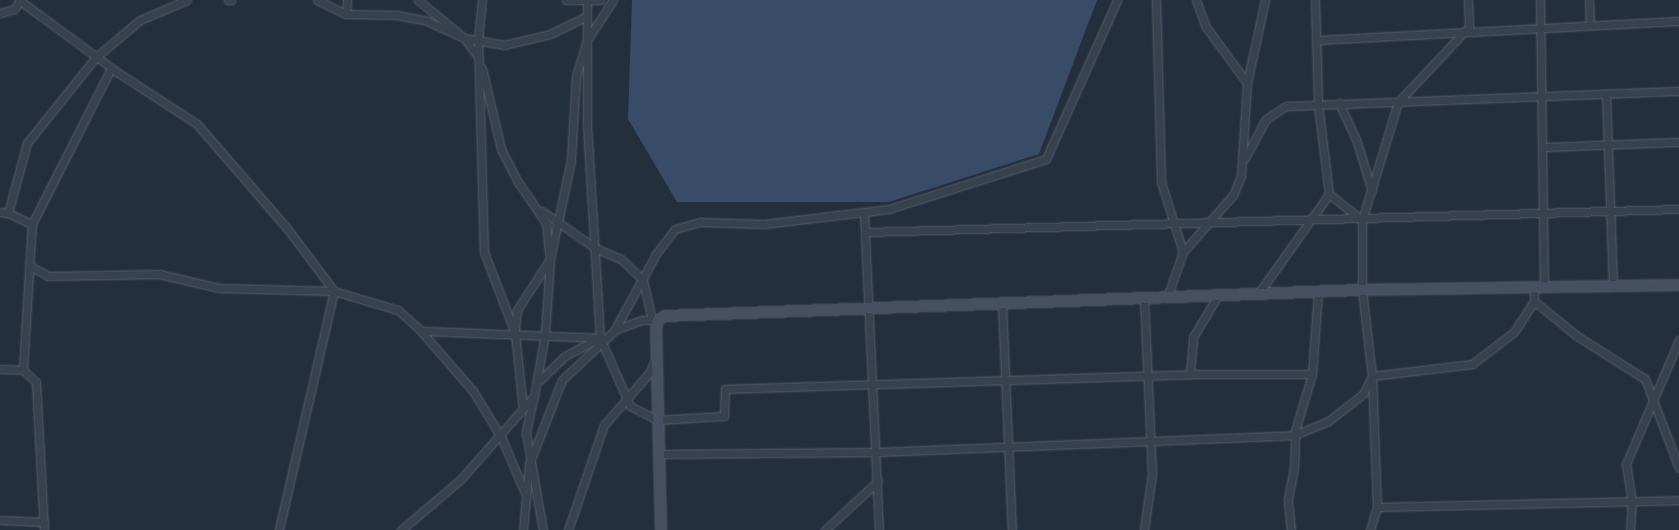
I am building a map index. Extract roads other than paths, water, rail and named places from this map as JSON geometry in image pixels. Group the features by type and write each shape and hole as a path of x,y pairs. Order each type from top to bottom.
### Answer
{"street":[{"path":"0,13 14,9 20,0 110,68 197,124 286,227 334,291 279,530"},
{"path":"8,213 27,143 96,57 140,20 187,0"},
{"path":"317,0 346,14 397,15 427,21 464,38 504,45 550,34 587,16"},
{"path":"346,14 347,0"},
{"path":"418,0 464,38 479,58 501,149 518,182 546,222 550,259 545,334 540,382 534,396 526,433 529,464 544,530"},
{"path":"482,0 478,40 484,252 515,333"},
{"path":"566,0 587,3 600,0"},
{"path":"523,409 515,333 517,310 550,259 559,226 571,160 576,76 587,40 613,0"},
{"path":"614,330 675,229 700,222 764,224 864,213 935,196 1046,159 1117,0"},
{"path":"1156,0 1161,182 1183,252"},
{"path":"1196,0 1206,27 1247,83"},
{"path":"1244,158 1247,83 1265,0"},
{"path":"1315,0 1318,104 1330,194 1362,220"},
{"path":"1370,530 1377,507 1372,376 1362,290 1362,220 1398,102 1467,31 1468,0"},
{"path":"1372,376 1472,364 1514,332 1534,302 1539,288 1543,213 1540,0"},
{"path":"1589,0 1590,25"},
{"path":"587,3 595,248 602,339 630,406 657,420 724,416 725,388 1148,377 1190,374 1312,374"},
{"path":"1316,40 1679,21"},
{"path":"23,370 32,224 110,68"},
{"path":"1167,298 1183,252 1233,195 1244,158 1266,119 1286,106 1679,91"},
{"path":"1606,94 1613,286"},
{"path":"1339,103 1356,139 1372,192"},
{"path":"1542,146 1679,142"},
{"path":"1258,294 1330,194"},
{"path":"536,206 559,226 595,248 621,259 643,280 655,320 661,530"},
{"path":"866,232 1362,220 1679,209"},
{"path":"0,212 8,213 32,224"},
{"path":"864,213 877,452 879,530"},
{"path":"30,266 48,276 159,274 218,288 334,291 398,310 421,331 473,391 501,437 526,496"},
{"path":"522,530 529,464 562,380 602,339 614,330 641,320 655,320 665,316 1362,290 1679,286"},
{"path":"1291,530 1288,499 1294,468 1294,435 1312,374 1318,292"},
{"path":"1190,374 1193,337 1217,296"},
{"path":"1144,298 1152,474 1144,530"},
{"path":"1534,302 1577,336 1645,379 1679,468"},
{"path":"1002,304 1012,530"},
{"path":"421,331 545,334 602,339"},
{"path":"540,382 565,356 602,339"},
{"path":"1630,530 1632,502 1626,464 1679,340"},
{"path":"568,530 604,425 649,373 656,357"},
{"path":"0,369 23,370 36,382 44,526 0,520"},
{"path":"658,454 877,452 1008,448 1150,438 1294,435 1327,422 1363,394 1372,376"},
{"path":"401,530 460,480 501,437 534,396"},
{"path":"825,530 878,480"},
{"path":"1377,507 1679,500"}],"water":[{"path":"632,0 1097,0 1039,154 889,202 677,202 628,119"}]}
